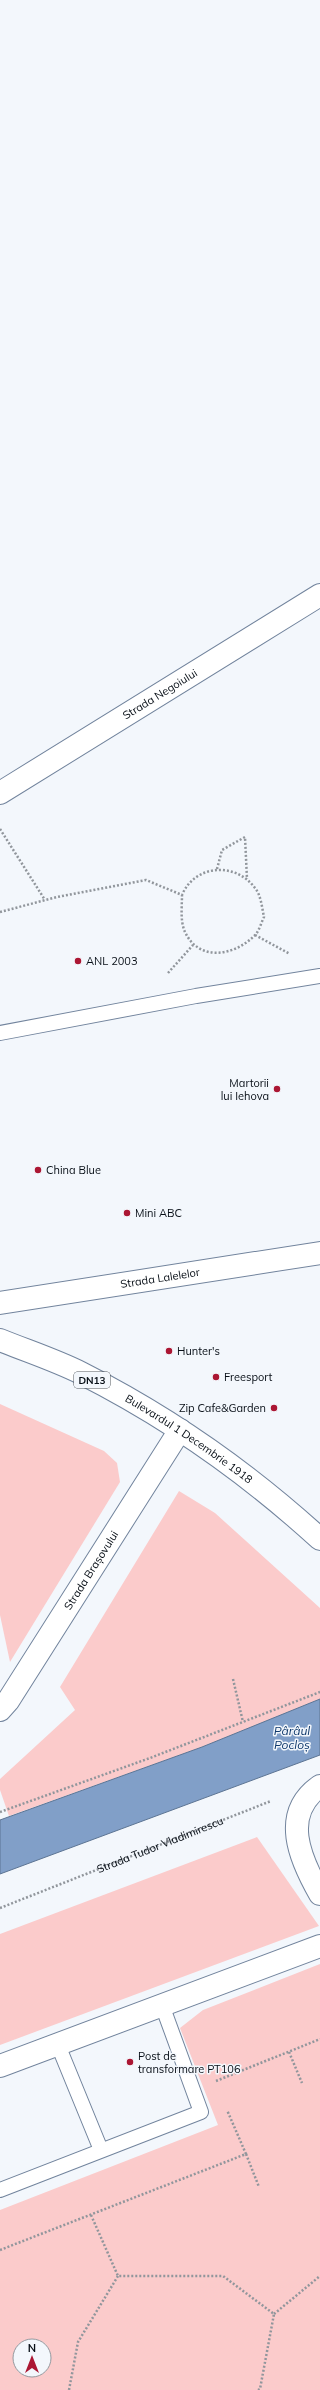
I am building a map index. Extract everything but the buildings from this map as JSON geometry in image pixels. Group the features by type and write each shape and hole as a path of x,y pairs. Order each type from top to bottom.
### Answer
{"street":[{"name":"Strada Negoiului","path":"0,793 320,595"},
{"name":"Strada Lalelelor","path":"0,1303 320,1252"},
{"name":"Bulevardul 1 Decembrie 1918","path":"0,1340 81,1373 180,1430 280,1502 320,1539"},
{"name":"Strada Brașovului","path":"0,1710 8,1701 180,1430"},
{"path":"320,1786 309,1794 296,1821 298,1850 320,1894"},
{"path":"0,2066 320,1946"}],"lane":[{"path":"0,1033 196,996 320,976"},
{"path":"0,2190 201,2112 162,2006"},
{"path":"58,2045 102,2150"}],"path":[{"path":"0,829 46,900"},
{"path":"217,869 222,850 245,836 247,879"},
{"path":"217,869 241,873 247,879 256,888 264,917 255,935 236,950 214,953 192,945 184,930 181,914 182,895 185,888 198,875 217,869"},
{"path":"0,912 46,900 146,880 182,895"},
{"path":"255,935 296,958"},
{"path":"168,973 192,945"},
{"path":"233,1679 243,1722"},
{"path":"0,1812 320,1692"},
{"name":"Strada Tudor Vladimirescu","path":"0,1908 275,1800"},
{"path":"218,2089 215,2081 320,2039"},
{"path":"289,2052 302,2083"},
{"path":"224,2103 259,2186"},
{"path":"0,2250 246,2154"},
{"path":"91,2214 118,2276"},
{"path":"118,2276 223,2276 274,2314"},
{"path":"70,2390 78,2342 118,2276"},
{"path":"258,2390 260,2388 274,2314 320,2276"}],"shaded area":[{"path":"0,1404 104,1451 117,1463 120,1482 10,1662 0,1615"},
{"path":"179,1491 215,1513 320,1608 320,1699 202,1747 9,1816 0,1790 0,1779 75,1710 60,1687"},
{"path":"257,1837 319,1926 0,2045 0,1934"},
{"path":"320,1964 320,2390 0,2390 0,2210 218,2125 180,2028 203,2010"}],"water":[{"name":"Pârâul Pocloș","path":"320,1699 320,1755 0,1874 0,1820 202,1747"}],"place":[{"name":"ANL 2003","path":"78,961"},
{"name":"Martorii lui Iehova","path":"277,1089"},
{"name":"China Blue","path":"38,1170"},
{"name":"Mini ABC","path":"127,1213"},
{"name":"Hunter's","path":"169,1351"},
{"name":"Freesport","path":"216,1377"},
{"name":"Zip Cafe&Garden","path":"274,1408"},
{"name":"Post de transformare PT106","path":"130,2062"}]}
